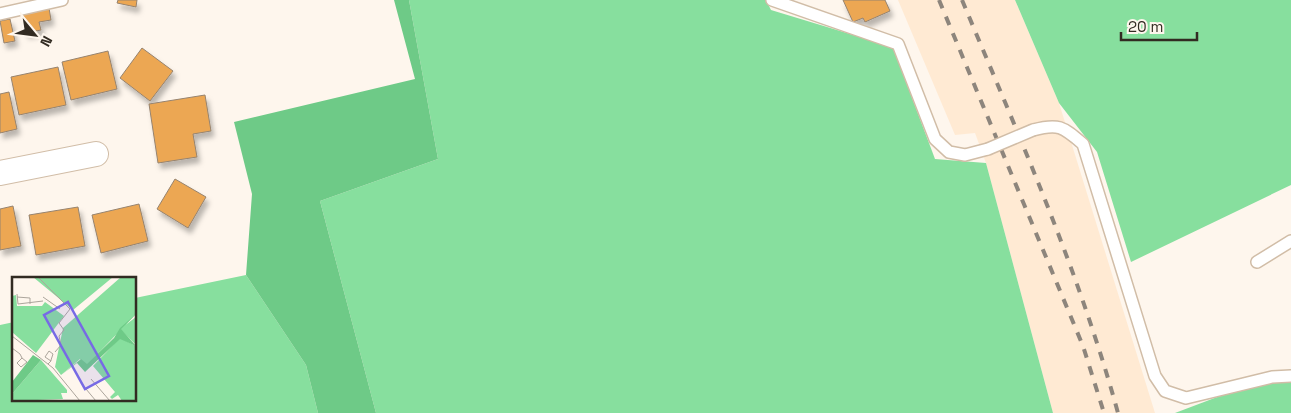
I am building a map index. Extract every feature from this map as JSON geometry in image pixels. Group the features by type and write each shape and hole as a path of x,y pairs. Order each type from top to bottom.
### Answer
{"street":[{"path":"0,173 96,154"}],"lane":[{"path":"0,14 62,0"},
{"path":"772,0 898,44 935,139 949,152 965,155 988,149 1033,130 1050,126 1066,129 1083,144 1155,376 1165,391 1186,398 1272,377 1291,376"},
{"path":"1257,262 1291,241"}],"shaded area":[{"path":"898,0 1015,0 1059,103 1155,413 1053,413 986,163 975,133 955,135"}],"green space":[{"path":"394,0 409,0 438,159 320,201 376,413 318,413 306,365 246,275 252,194 234,122 415,79"},
{"path":"409,0 766,0 771,10 893,47 935,159 986,163 1053,413 376,413 320,201 438,159"},
{"path":"1015,0 1291,0 1291,185 1131,262 1097,152 1059,103"},
{"path":"246,275 306,365 318,413 0,413 0,325 12,322 12,400 136,400 136,298"},
{"path":"1291,369 1291,413 1175,413"}],"building":[{"path":"118,0 137,0 136,7 117,3"},
{"path":"843,0 885,0 890,11 865,22 863,18 853,22"},
{"path":"49,8 51,20 39,22 41,30 26,33 22,14"},
{"path":"10,19 15,41 4,43 0,21"},
{"path":"142,48 173,71 150,101 120,78"},
{"path":"108,51 117,89 71,100 62,62"},
{"path":"58,67 66,105 19,115 11,77"},
{"path":"9,92 17,129 0,133 0,94"},
{"path":"205,95 211,131 193,134 197,157 158,163 149,104"},
{"path":"175,179 206,197 188,228 157,209"},
{"path":"139,204 148,241 101,253 92,215"},
{"path":"13,206 21,246 0,250 0,209"},
{"path":"78,207 85,246 36,255 29,215"}],"railway":[{"path":"939,0 1083,346 1104,413"},
{"path":"962,0 1067,256 1118,413"}]}
